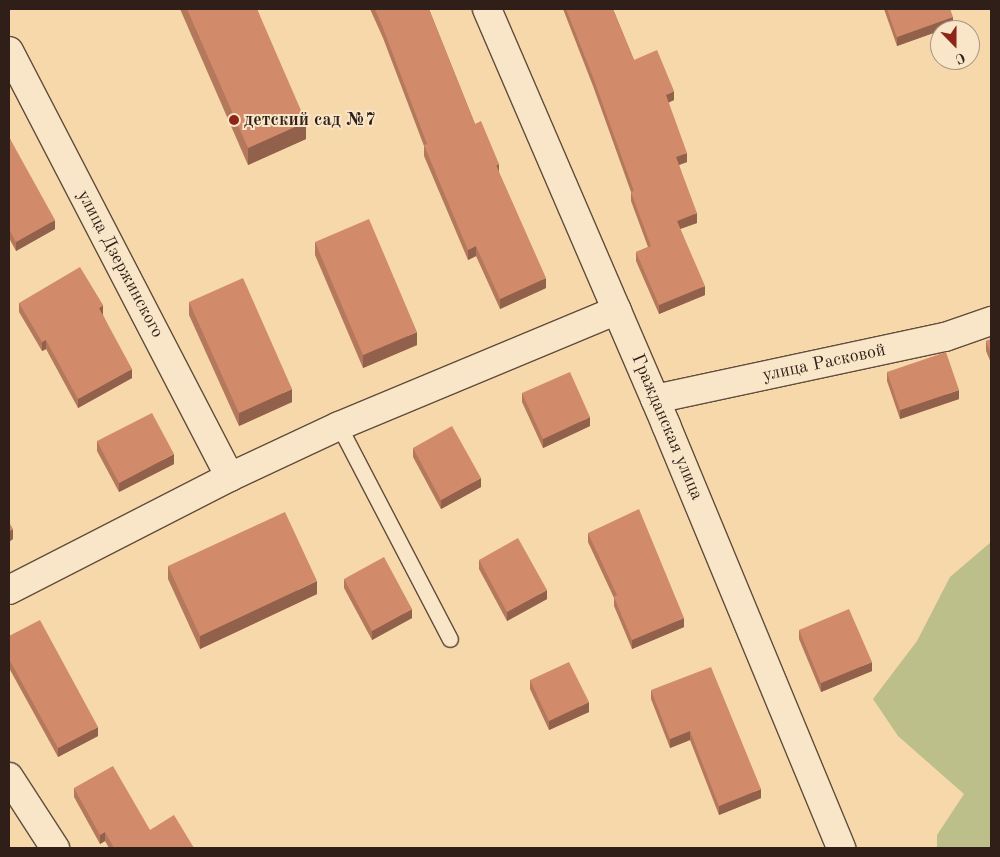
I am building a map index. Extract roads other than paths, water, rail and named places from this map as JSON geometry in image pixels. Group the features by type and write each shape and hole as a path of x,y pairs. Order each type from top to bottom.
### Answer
{"street":[{"name":"Гражданская улица","path":"487,9 655,399 841,848"},
{"name":"улица Дзержинского","path":"9,51 230,477"},
{"path":"9,590 230,477 339,426 617,310"},
{"name":"улица Расковой","path":"655,399 945,337 991,321"},
{"path":"9,777 54,848"}],"lane":[{"path":"339,426 450,639"}],"place":[{"name":"детский сад №7","path":"234,120"}]}
